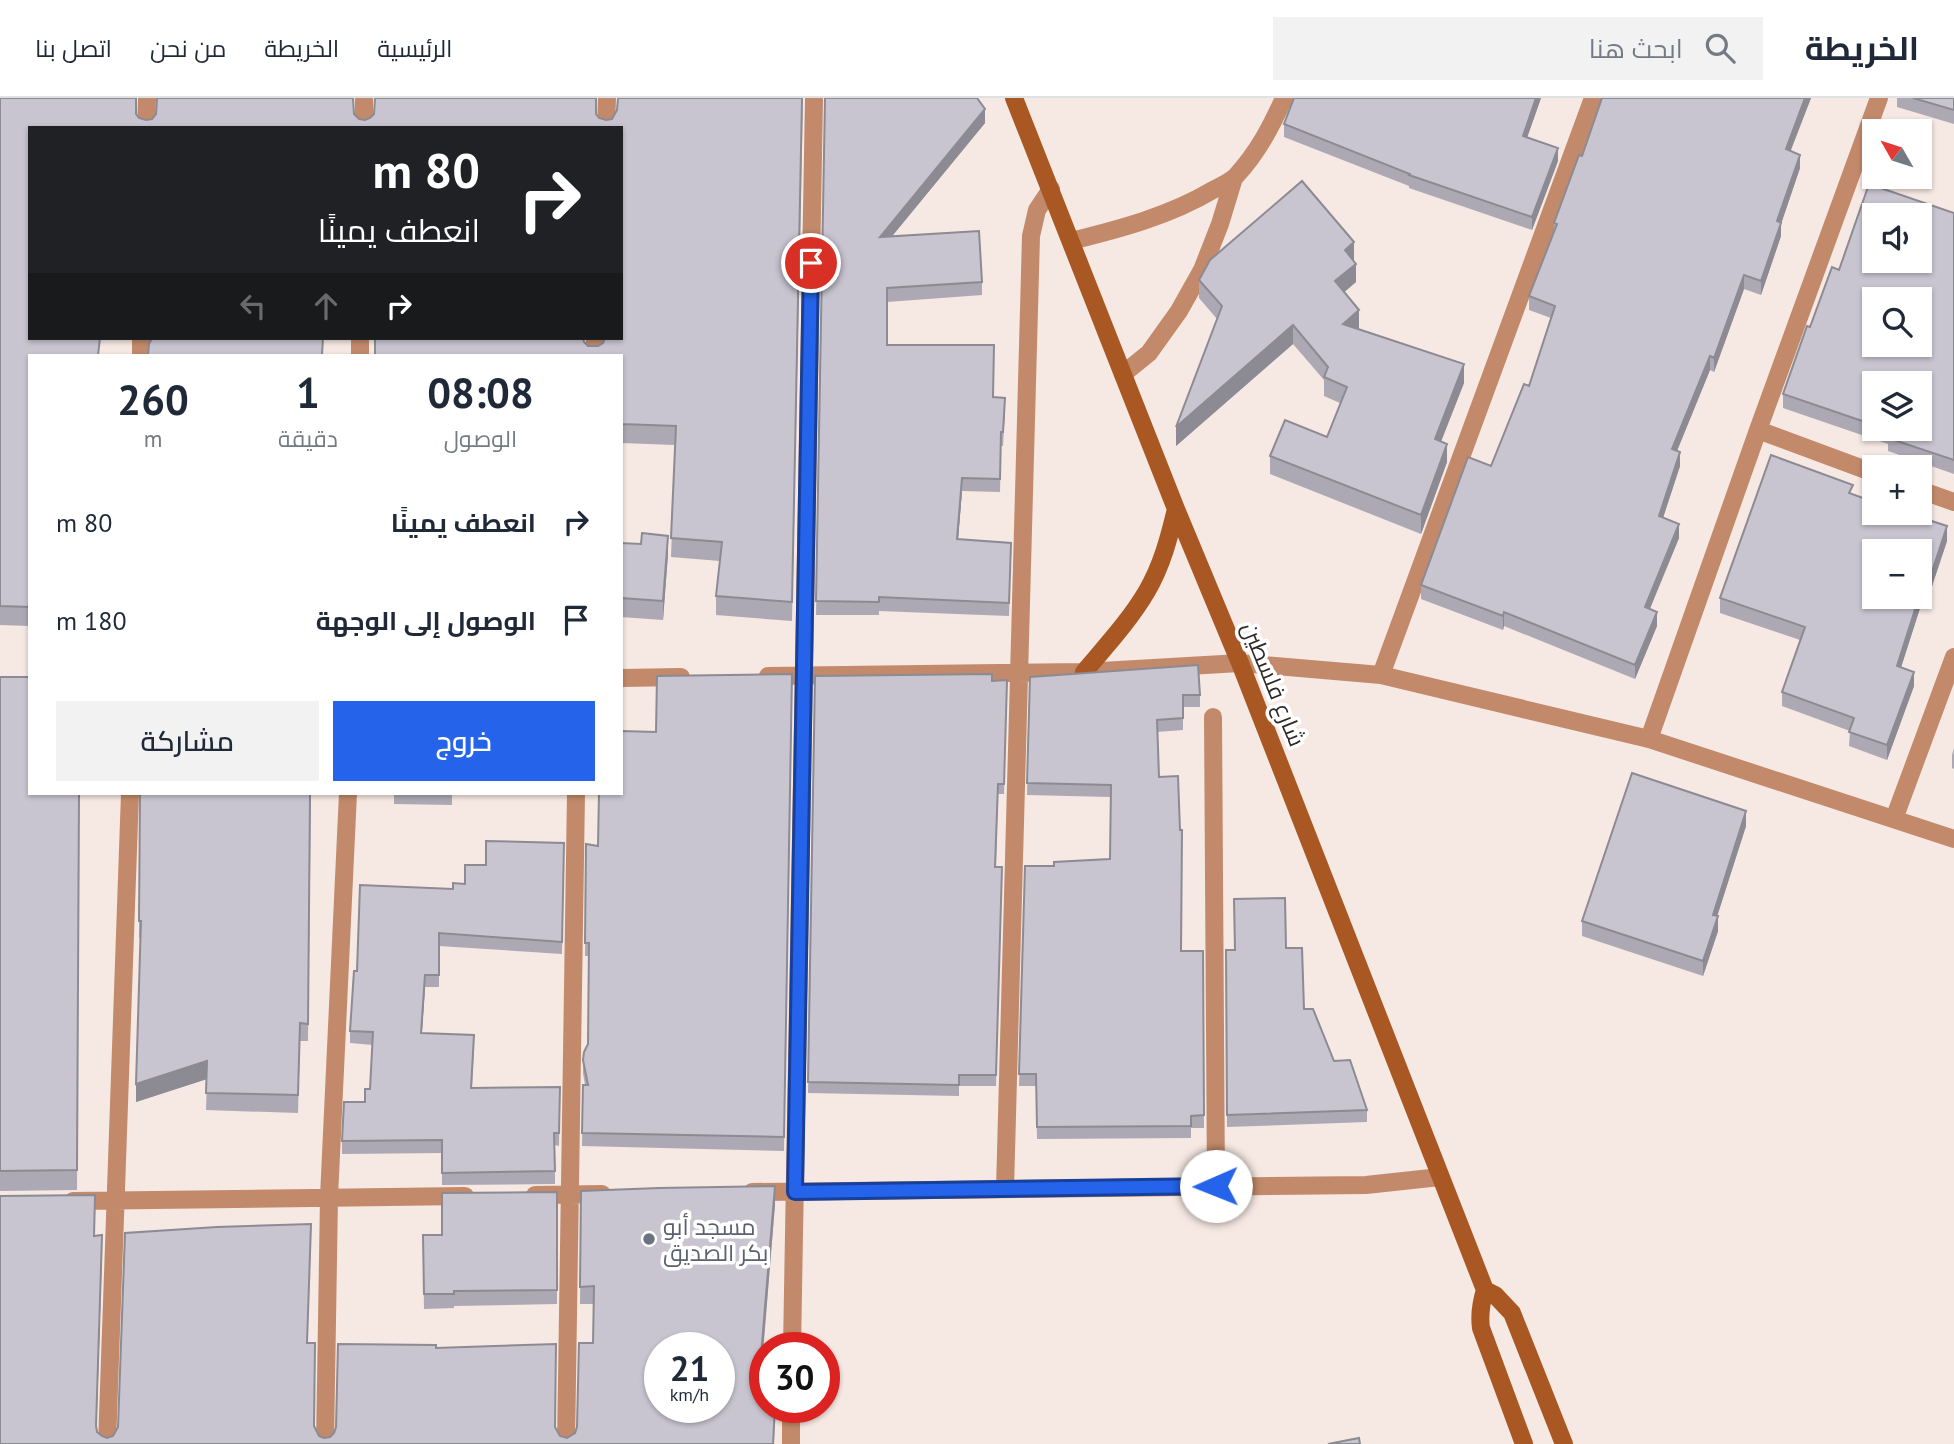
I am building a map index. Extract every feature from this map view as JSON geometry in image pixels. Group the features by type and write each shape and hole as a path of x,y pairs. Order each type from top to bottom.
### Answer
{"street":[{"path":"146,126 147,98"},
{"path":"364,126 365,98"},
{"path":"606,126 607,98"},
{"path":"792,1332 814,98"},
{"name":"شارع فلسطين","path":"1014,98 1175,509 1240,663 1485,1290 1481,1302 1481,1328 1524,1444"},
{"path":"1123,373 1149,353 1179,311 1202,270 1234,178 1267,136 1283,98"},
{"path":"1381,675 1593,98"},
{"path":"1649,739 1879,98"},
{"path":"1071,241 1160,216 1198,199 1234,178"},
{"path":"1005,1189 1031,236 1037,210 1051,189"},
{"path":"1758,430 1862,469"},
{"path":"1932,494 1954,502"},
{"path":"1084,672 1147,591 1168,543 1175,509"},
{"path":"1894,819 1954,657"},
{"path":"752,676 1084,672 1240,663 1381,675 1649,739 1954,839"},
{"path":"623,678 700,677"},
{"path":"1213,717 1216,1186"},
{"path":"107,1444 130,795"},
{"path":"325,1444 329,1197 348,795"},
{"path":"566,1444 576,795"},
{"path":"729,1192 1366,1185 1440,1177"},
{"path":"515,1195 622,1194"},
{"path":"51,1201 489,1195"},
{"name":"شارع فلسطين","path":"1485,1290 1495,1295 1512,1313 1564,1444"},
{"path":"791,1423 791,1444"}],"building":[{"path":"0,98 136,98 136,114 146,120 152,119 156,114 157,98 353,98 354,114 365,120 374,114 375,98 596,98 596,114 606,120 612,119 617,110 618,98 802,98 792,602 716,596 722,542 671,538 676,426 623,424 623,354 375,354 375,340 584,340 588,346 598,346 604,340 623,340 623,126 28,126 28,340 100,340 98,354 28,354 28,607 0,606"},
{"path":"825,98 977,98 985,109 880,237 979,231 982,282 887,288 887,345 994,345 993,397 1005,398 1000,479 962,478 957,539 1011,543 1009,603 879,597 879,602 816,601"},
{"path":"1294,98 1536,98 1523,136 1558,148 1532,217 1409,175 1284,124"},
{"path":"1602,98 1805,98 1786,149 1800,155 1777,221 1781,223 1761,281 1744,275 1714,358 1710,356 1672,449 1680,452 1659,516 1679,524 1645,607 1657,612 1635,665 1504,612 1503,616 1421,585 1468,457 1491,466 1524,384 1529,386 1555,306 1529,296"},
{"path":"1913,98 1954,98 1954,110"},
{"path":"1302,181 1354,242 1345,250 1356,264 1335,281 1359,310 1343,324 1464,364 1435,439 1447,444 1421,515 1270,456 1285,420 1327,437 1347,387 1324,377 1328,367 1293,325 1176,427 1222,306 1199,280 1210,260"},
{"path":"1867,189 1884,189 1925,203 1862,203"},
{"path":"1862,204 1862,273 1932,273 1932,205 1954,213 1954,460 1897,441 1932,441 1932,371 1862,371 1862,421 1783,394 1832,267 1839,270"},
{"path":"151,340 323,340 322,354 148,354"},
{"path":"1771,455 1853,485 1849,493 1862,498 1862,525 1932,525 1932,521 1947,526 1932,572 1932,539 1862,539 1862,609 1915,609 1897,666 1914,672 1887,745 1849,732 1854,718 1782,692 1805,627 1720,598"},
{"path":"642,533 668,536 663,601 623,598 623,543 641,544"},
{"path":"1198,665 1200,695 1183,695 1183,718 1157,720 1159,777 1178,776 1182,830 1181,951 1203,951 1204,1115 1191,1116 1191,1126 1037,1127 1036,1074 1019,1074 1025,866 1054,866 1054,862 1110,859 1111,785 1027,783 1030,677"},
{"path":"792,674 784,1137 582,1133 583,1085 588,1085 583,1060 588,1044 586,844 598,846 599,795 623,795 623,731 656,732 657,676"},
{"path":"992,674 992,681 1007,680 1004,784 998,784 995,867 1002,867 996,1075 959,1075 959,1085 808,1082 815,676"},
{"path":"0,677 28,677 28,795 79,795 77,1170 0,1171"},
{"path":"1632,773 1746,811 1713,915 1718,916 1703,961 1582,921"},
{"path":"140,795 310,795 308,1024 300,1023 298,1095 206,1093 207,1061 136,1084"},
{"path":"486,841 564,843 562,942 439,933 439,975 425,975 421,1033 474,1035 471,1088 560,1087 559,1133 554,1133 555,1171 442,1173 442,1140 342,1141 344,1102 365,1102 365,1089 370,1089 373,1032 350,1031 354,971 357,971 360,885 453,889 453,883 465,884 465,865 486,865"},
{"path":"1285,898 1286,948 1302,948 1304,1009 1313,1009 1334,1061 1350,1060 1367,1110 1227,1115 1226,950 1235,950 1234,899"},
{"path":"775,1186 763,1332 749,1332 749,1423 774,1423 773,1444 0,1444 0,1196 95,1195 94,1236 102,1235 96,1426 97,1432 102,1436 113,1436 118,1427 125,1233 311,1224 307,1343 315,1343 314,1426 319,1436 330,1437 336,1427 338,1344 436,1345 436,1348 556,1344 555,1427 560,1436 567,1438 575,1433 577,1427 579,1343 593,1343 594,1286 580,1287 581,1191"},
{"path":"557,1192 557,1290 424,1294 423,1235 442,1235 442,1193"},
{"path":"1359,1438 1360,1444 1328,1444"}],"place":[{"name":"مسجد أبو بكر الصديق","path":"649,1239"}],"route":[{"path":"811,263 795,1192 1216,1186"}]}
